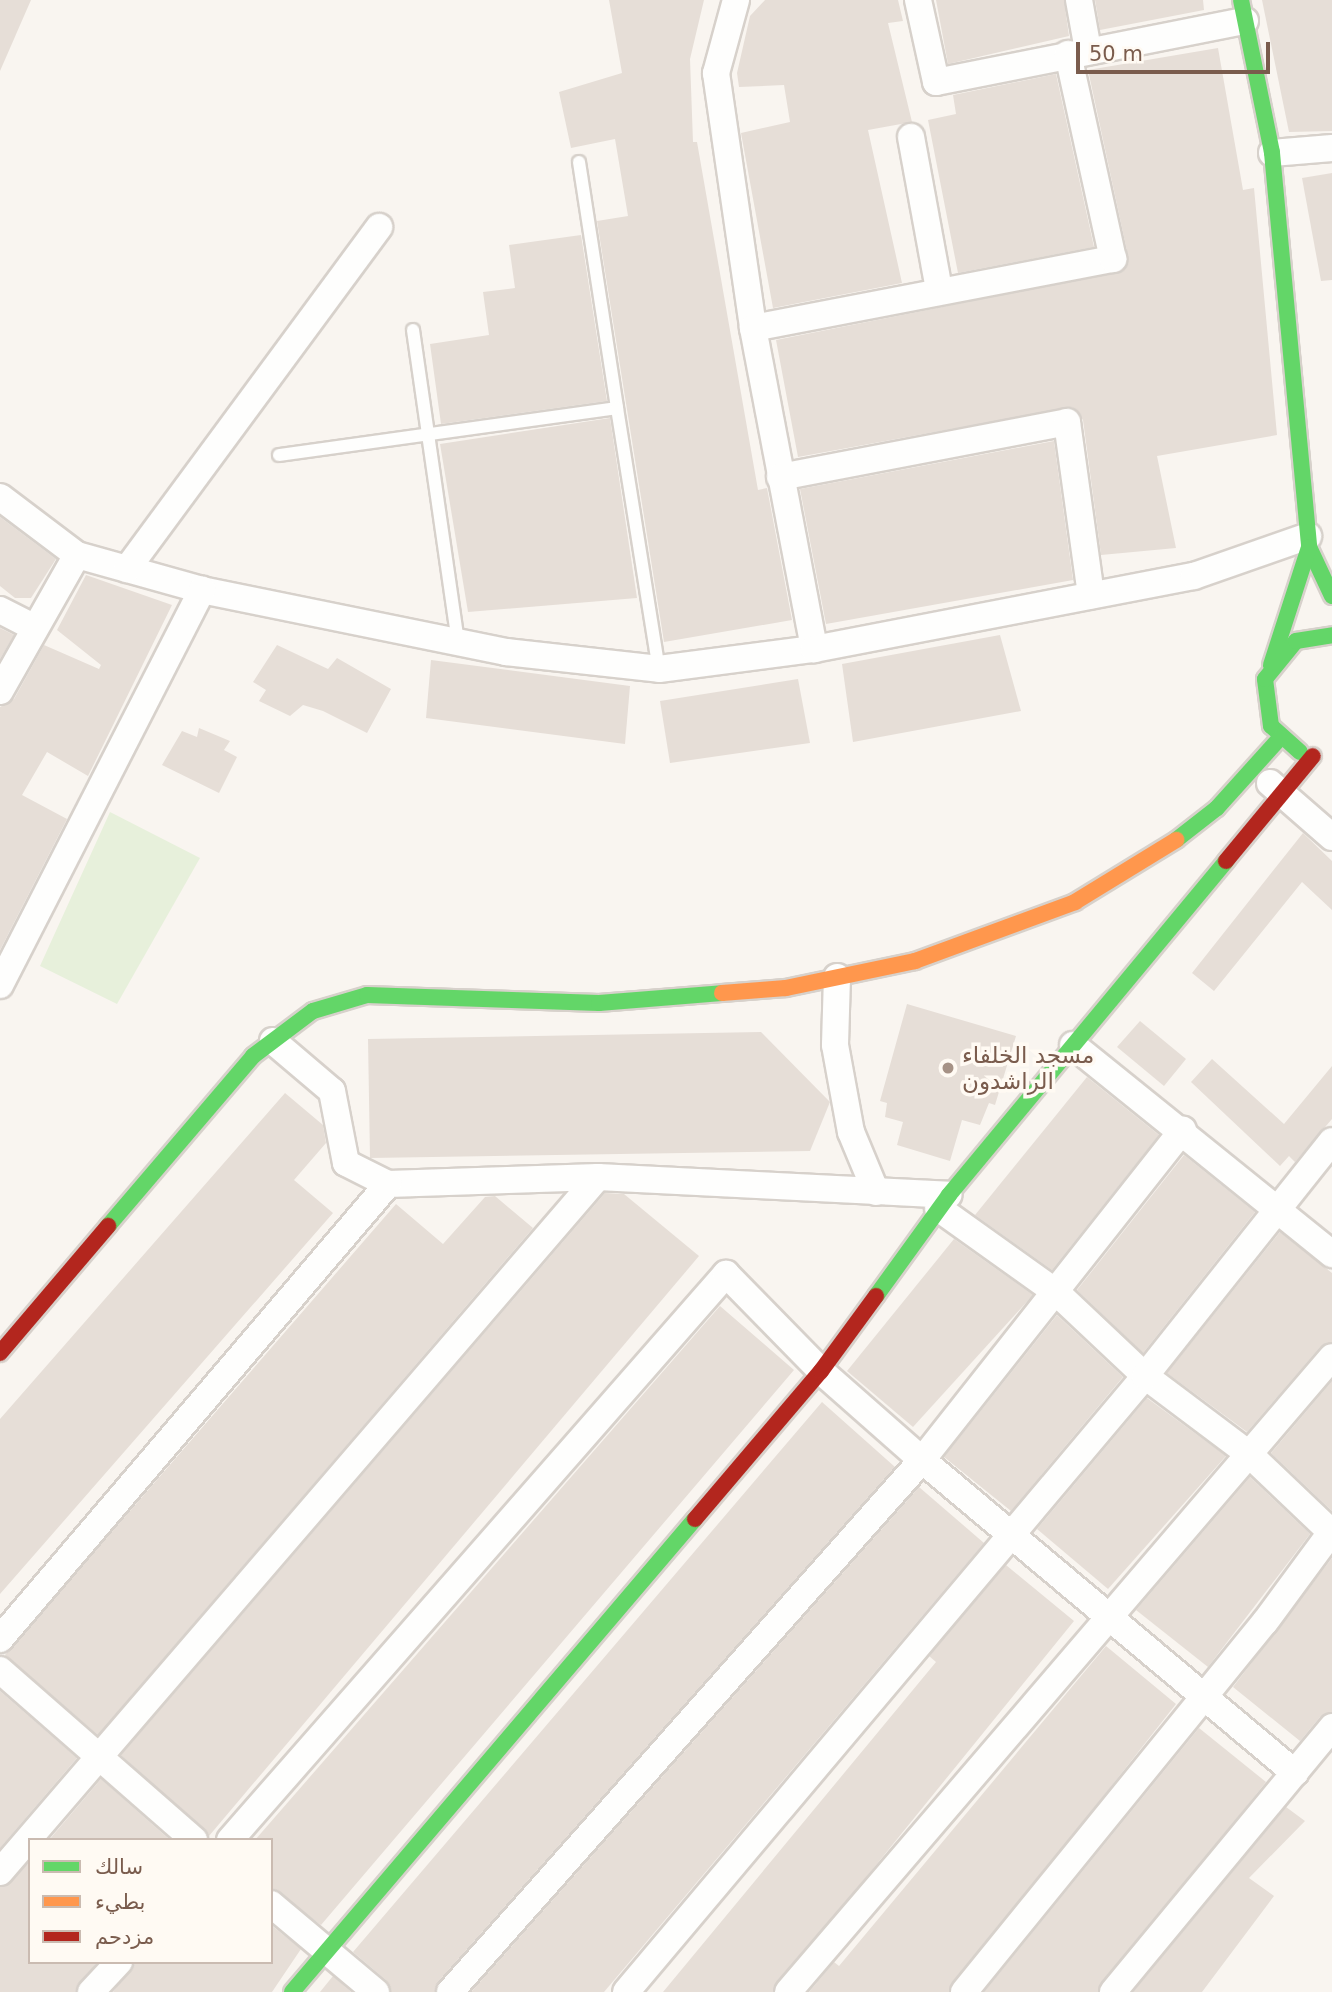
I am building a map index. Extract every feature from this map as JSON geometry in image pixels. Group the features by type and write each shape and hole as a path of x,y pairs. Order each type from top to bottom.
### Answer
{"street":[{"path":"736,0 716,73 753,328 814,649"},
{"path":"918,0 936,82 1078,52 1243,10 1272,153 1308,542 1332,596"},
{"path":"753,328 939,289 1113,259 1078,52 1079,0"},
{"path":"911,137 939,289"},
{"path":"1272,153 1332,148"},
{"path":"127,569 379,227"},
{"path":"780,477 1067,422 1091,595"},
{"path":"0,497 77,555 202,590 458,642 659,669 814,649 1091,595 1229,567 1308,542"},
{"path":"292,1992 821,1371 944,1201 1282,793 1326,758 1280,738 1263,695 1308,542"},
{"path":"0,691 33,627 77,555"},
{"path":"0,985 202,590"},
{"path":"0,610 33,627"},
{"path":"1271,665 1296,642 1332,635"},
{"path":"0,1353 253,1056 313,1011 368,995 599,1003 786,988 915,961 1110,885 1188,835 1280,738"},
{"path":"1254,768 1332,837"},
{"path":"836,977 835,1045 851,1132 876,1192"},
{"path":"273,1041 332,1091 346,1163 388,1184 598,1177 876,1192 944,1201 1057,1293 1145,1376 1249,1454 1332,1532 964,1992"},
{"path":"1073,1045 1182,1130 1332,1254"},
{"path":"450,1992 922,1460 1057,1293 1182,1130"},
{"path":"626,1992 1145,1376 1332,1141"},
{"path":"29,1838 598,1177"},
{"path":"0,1639 388,1184"},
{"path":"232,1838 726,1274 821,1371 922,1460 1295,1773"},
{"path":"788,1992 1332,1357"},
{"path":"0,1670 192,1838"},
{"path":"1113,1992 1332,1727"},
{"path":"0,1872 28,1839"},
{"path":"273,1906 376,1992"},
{"path":"91,1992 117,1964"}],"lane":[{"path":"579,162 659,669"},
{"path":"413,330 458,642"},
{"path":"279,456 617,408"}],"green space":[{"path":"110,812 200,858 117,1004 40,966"}],"building":[{"path":"0,0 31,0 0,71"},
{"path":"609,0 704,0 690,59 693,142 697,142 758,490 767,488 792,620 664,642 597,221 628,216 615,139 571,148 559,92 622,73"},
{"path":"765,0 898,0 903,21 888,23 912,122 868,130 902,283 773,308 741,133 790,122 784,85 739,87 737,73 750,16"},
{"path":"936,0 1064,0 1069,36 948,64"},
{"path":"1095,0 1203,0 1204,10 1100,30"},
{"path":"1262,0 1332,0 1332,131 1289,132"},
{"path":"1218,48 1243,190 1254,188 1277,435 1157,456 1176,548 1101,555 1083,420 1072,407 798,457 776,340 1123,271 1128,256 1088,70"},
{"path":"1056,74 1094,247 958,273 928,120 956,114 953,95"},
{"path":"1332,173 1332,280 1321,281 1302,178"},
{"path":"581,235 607,401 441,424 430,344 489,335 483,292 515,288 509,245"},
{"path":"610,418 637,598 468,612 440,444"},
{"path":"1054,441 1073,580 826,624 800,489"},
{"path":"0,517 56,559 31,598 15,598 0,586"},
{"path":"86,575 172,605 88,776 47,752 22,795 67,819 0,950 0,707 14,699 44,645 99,669 101,665 57,630"},
{"path":"0,628 14,635 0,659"},
{"path":"1000,635 1021,711 853,742 842,664"},
{"path":"277,645 328,669 337,658 391,689 367,733 323,711 303,705 290,716 259,701 266,690 253,682"},
{"path":"431,660 630,686 625,744 426,718"},
{"path":"798,679 810,743 670,763 660,701"},
{"path":"199,728 230,741 224,750 237,757 219,793 162,765 182,731 197,737"},
{"path":"1303,833 1332,861 1332,910 1302,882 1214,991 1192,973"},
{"name":"مسجد الخلفاء الراشدون","path":"907,1004 1016,1036 995,1105 989,1103 980,1125 962,1120 950,1161 897,1145 903,1122 885,1117 887,1103 880,1101"},
{"path":"1140,1021 1186,1059 1164,1086 1117,1047"},
{"path":"761,1032 830,1102 810,1151 370,1158 368,1039"},
{"path":"1212,1059 1284,1124 1332,1066 1332,1119 1295,1162 1289,1156 1280,1166 1191,1082"},
{"path":"1087,1077 1159,1135 1052,1270 975,1215"},
{"path":"285,1093 323,1125 326,1143 294,1180 333,1213 0,1594 0,1419"},
{"path":"1184,1155 1255,1212 1143,1353 1077,1290"},
{"path":"605,1193 624,1194 699,1256 209,1836 121,1755"},
{"path":"495,1196 533,1228 98,1735 5,1655 396,1204 443,1244 485,1197"},
{"path":"1280,1232 1332,1273 1332,1342 1320,1347 1247,1432 1167,1373"},
{"path":"954,1239 1033,1295 913,1427 847,1371"},
{"path":"720,1306 794,1370 321,1925 273,1890 273,1838 257,1838"},
{"path":"1057,1315 1123,1377 1011,1511 944,1457"},
{"path":"1332,1381 1332,1511 1271,1453"},
{"path":"1147,1398 1226,1456 1108,1589 1037,1529"},
{"path":"822,1402 895,1467 438,1982 435,1992 391,1992 386,1980 353,1952"},
{"path":"1250,1477 1310,1534 1208,1667 1136,1610"},
{"path":"919,1487 984,1543 604,1992 471,1992"},
{"path":"1332,1558 1332,1712 1320,1717 1300,1741 1233,1687"},
{"path":"1006,1565 1074,1621 773,1992 663,1992 936,1662 929,1656"},
{"path":"1106,1646 1176,1704 949,1992 809,1992 834,1962 839,1966"},
{"path":"0,1691 77,1758 0,1848"},
{"path":"1199,1728 1266,1782 1098,1992 984,1992"},
{"path":"101,1779 168,1838 51,1838"},
{"path":"1286,1807 1305,1821 1249,1878 1274,1896 1202,1992 1133,1992"},
{"path":"28,1864 28,1964 96,1964 76,1992 0,1992 0,1887"},
{"path":"273,1927 301,1949 272,1992 113,1992 133,1964 273,1964"},
{"path":"333,1976 351,1992 320,1992"}],"traffic: fast":[{"path":"1241,0 1272,153 1309,547 1332,596"},
{"path":"1271,665 1309,547"},
{"path":"1300,752 1271,726 1265,679 1296,641 1332,635"},
{"path":"1176,840 1217,808 1280,738"},
{"path":"876,1296 949,1195 1226,861"},
{"path":"108,1226 253,1056 313,1011 367,995 599,1003 722,993"},
{"path":"292,1992 695,1519"}],"traffic: slow":[{"path":"722,993 786,988 915,961 1075,902 1176,840"}],"traffic: jam":[{"path":"1226,861 1313,756"},
{"path":"0,1353 108,1226"},
{"path":"695,1519 821,1371 876,1296"}],"place":[{"name":"مسجد الخلفاء الراشدون","path":"948,1068"}]}
